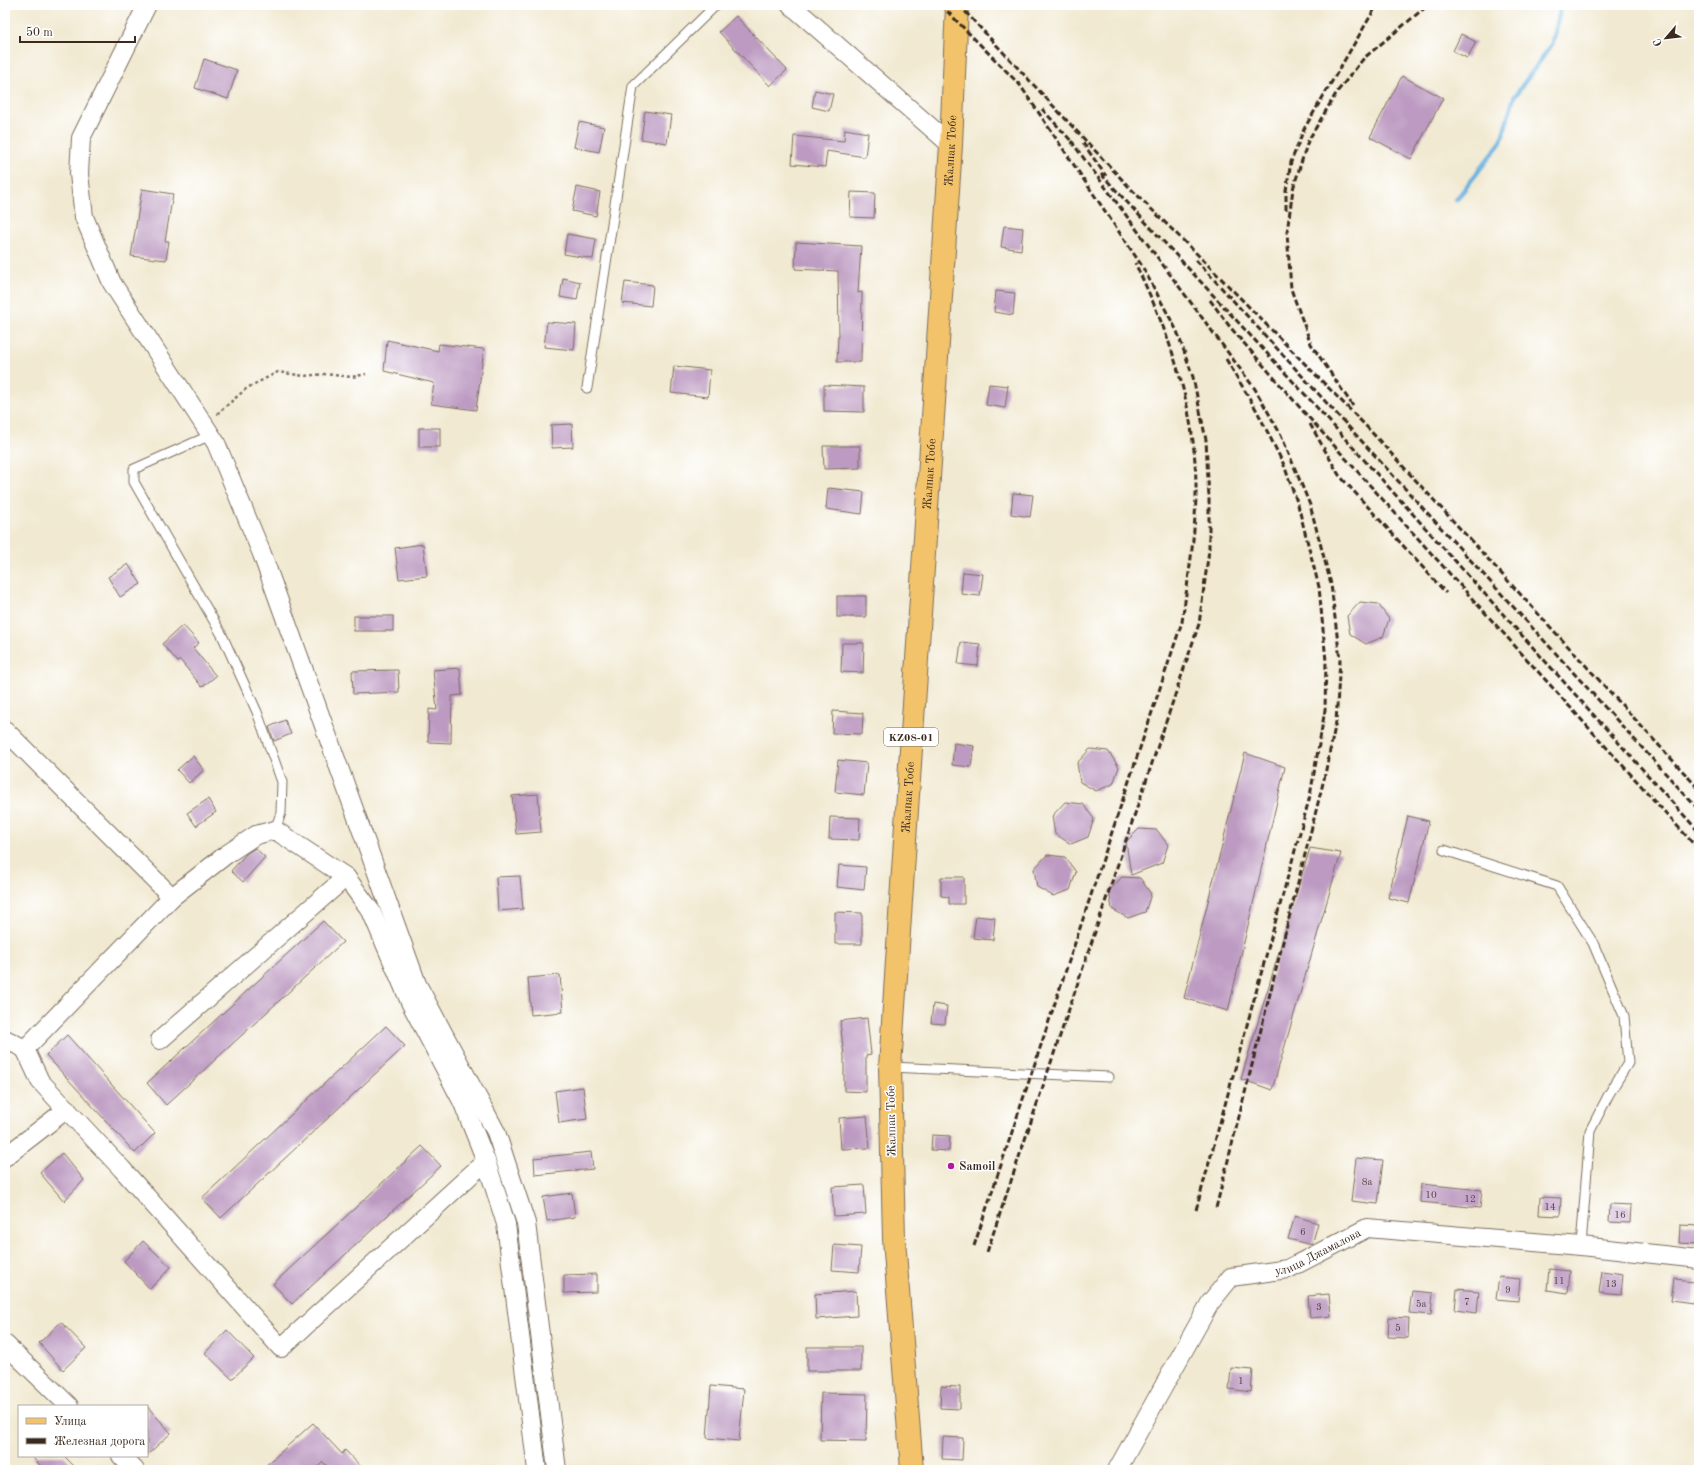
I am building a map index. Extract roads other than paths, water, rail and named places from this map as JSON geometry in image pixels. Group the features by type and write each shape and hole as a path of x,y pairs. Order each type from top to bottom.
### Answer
{"main road":[{"name":"Жалпак Тобе","path":"912,1470 894,1239 890,1067 952,144 957,5"}],"street":[{"path":"147,5 81,138 79,174 84,217 112,283 216,443 262,554 417,984 496,1132 526,1223 557,1470"},
{"path":"791,5 952,144"},
{"path":"5,730 172,897"},
{"path":"26,1049 172,897 227,854 256,834 274,830 346,877 371,911 410,1002 462,1101 486,1161 506,1224 537,1470"},
{"path":"160,1040 346,877"},
{"path":"5,1039 26,1049 40,1081 122,1169 281,1348 486,1161"},
{"path":"5,1157 67,1109"},
{"name":"улица Джамалова","path":"1116,1470 1210,1303 1231,1277 1288,1270 1367,1228 1581,1246 1699,1259"},
{"path":"5,1344 68,1405"},
{"path":"122,1457 135,1470"}],"lane":[{"path":"587,388 633,86 716,5"},
{"path":"208,430 134,469 134,482 222,635 257,712 282,782 281,813 274,830"},
{"path":"1444,850 1557,886 1593,942 1624,1016 1628,1063 1609,1094 1590,1131 1581,1246"},
{"path":"890,1067 1109,1077"}],"waterway":[{"path":"1456,200 1501,142 1514,97 1553,43 1561,5"}],"railway":[{"path":"941,5 1020,85 1142,266 1177,331 1193,377 1206,440 1209,499 1209,550 1199,624 987,1252"},
{"path":"959,5 1129,187 1365,425 1699,789"},
{"path":"1286,210 1286,191 1291,162 1304,129 1377,5"},
{"path":"1353,406 1311,344 1291,289 1287,232 1293,189 1308,141 1337,92 1364,58 1428,5"},
{"path":"1042,109 1074,144"},
{"path":"1071,141 1255,389 1281,435 1310,505 1331,584 1340,660 1336,722 1324,779 1216,1208"},
{"path":"1083,143 1106,176"},
{"path":"1101,174 1312,402 1699,832"},
{"path":"1196,260 1699,810"},
{"path":"974,1246 1182,622 1191,558 1196,495 1192,434 1187,404 1170,347 1160,319 1135,263"},
{"path":"1210,300 1230,327 1302,410 1699,850"},
{"path":"1196,1210 1310,796 1325,710 1326,661 1319,587 1298,505 1284,465 1257,411 1226,359"},
{"path":"1310,424 1339,475 1446,593"}],"place":[{"name":"Samoil","path":"951,1166"}]}
